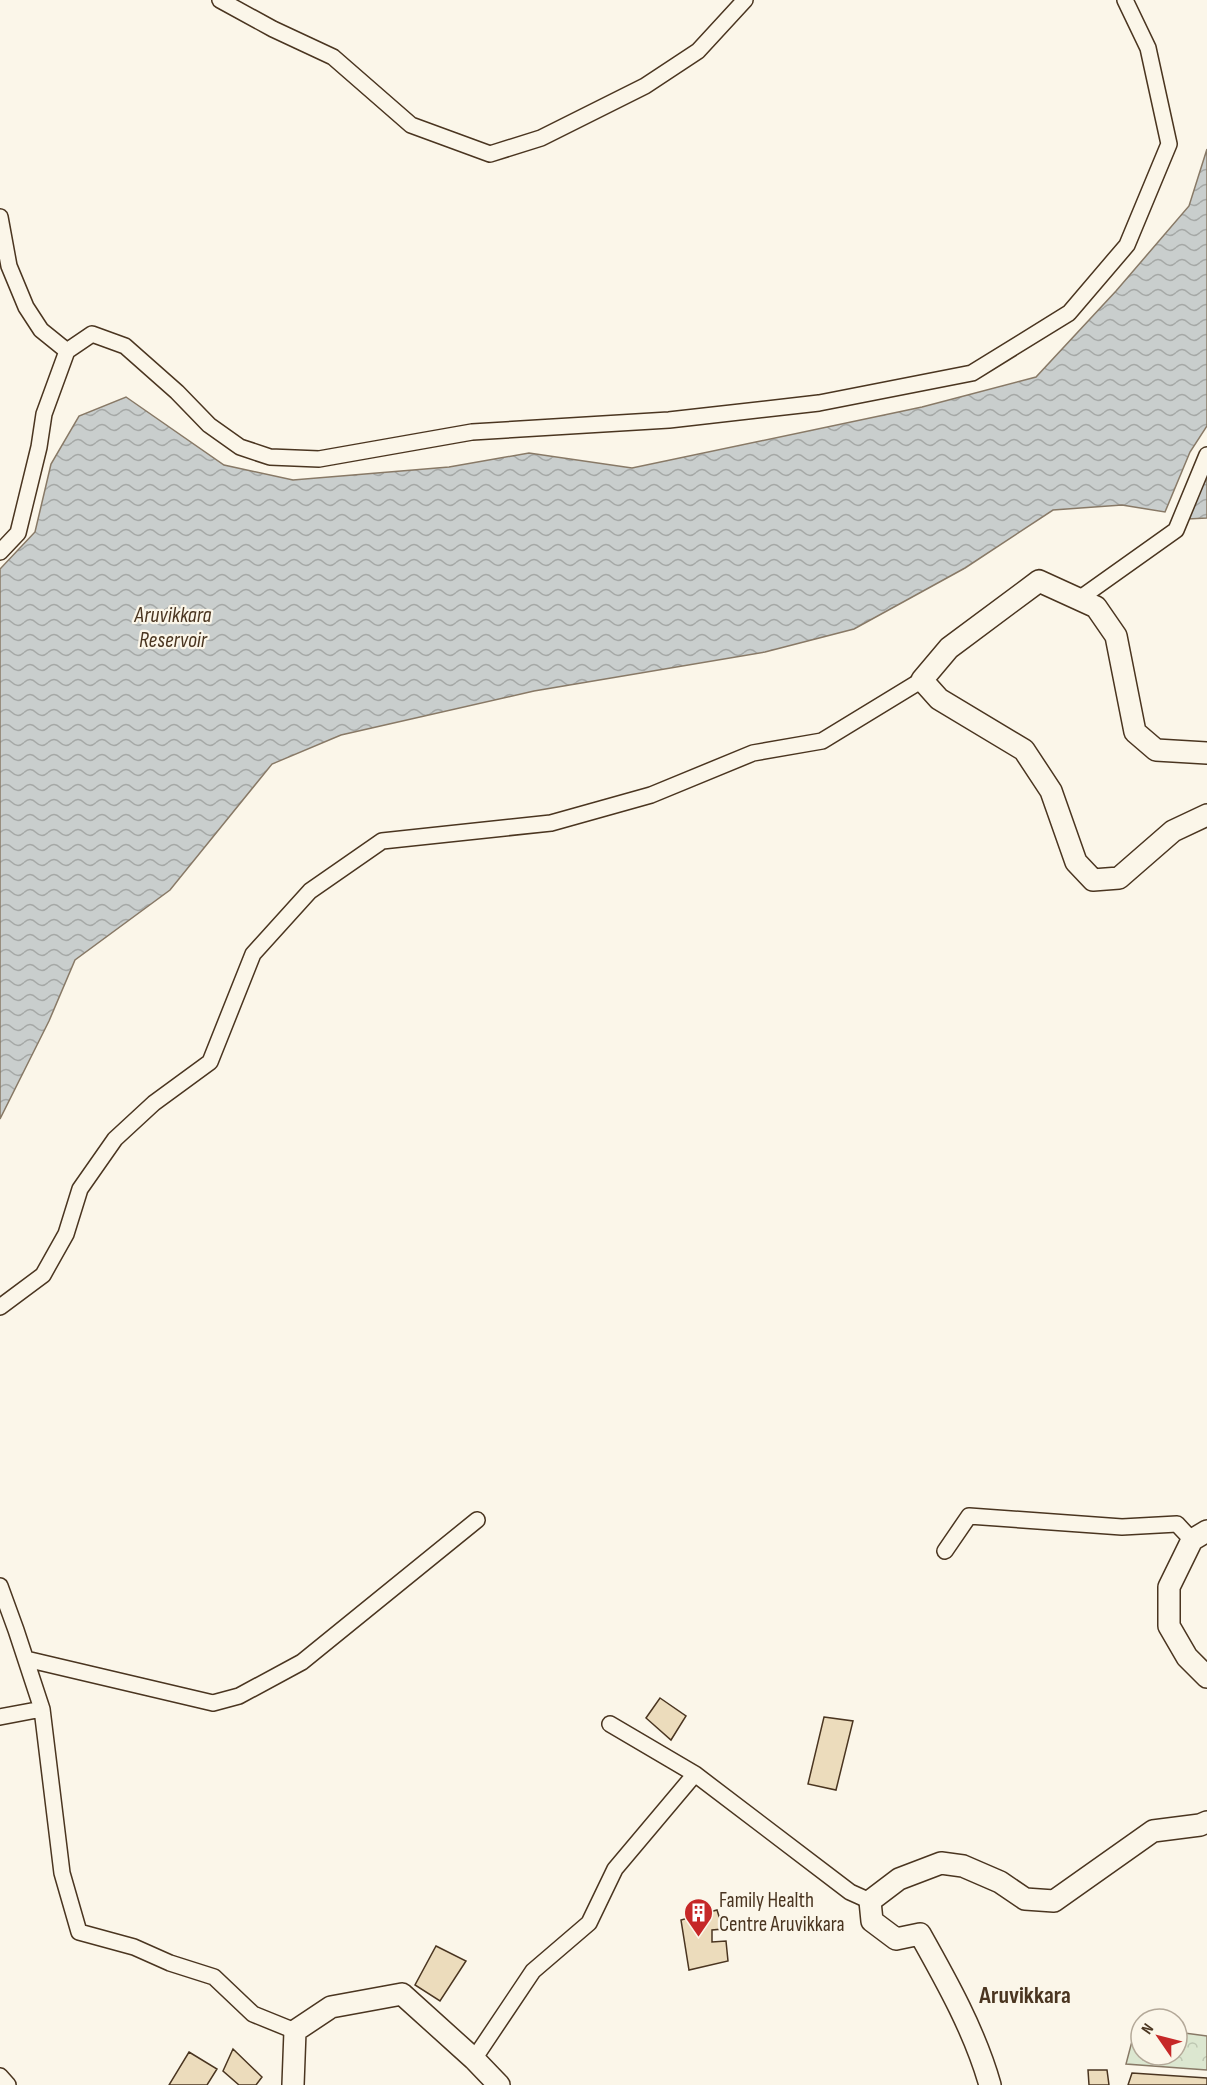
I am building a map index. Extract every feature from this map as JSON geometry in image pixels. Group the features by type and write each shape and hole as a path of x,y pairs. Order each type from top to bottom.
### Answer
{"street":[{"path":"220,0 273,29 333,57 411,125 490,154 542,138 645,86 698,51 745,0"},
{"path":"0,552 18,533 39,447 44,414 67,351 92,334 125,346 177,392 209,425 240,447 270,457 319,459 472,432 669,420 819,403 972,373 1069,313 1127,245 1169,144 1148,48 1125,0"},
{"path":"0,217 9,266 26,307 41,330 67,351"},
{"path":"1079,599 1176,530 1207,455"},
{"path":"0,1307 43,1275 66,1234 80,1189 115,1139 154,1103 210,1062 253,954 310,891 382,841 551,823 651,795 753,753 822,741 922,680 949,648 1039,581 1096,606 1116,636 1135,732 1156,750 1207,753"},
{"path":"922,680 939,699 1024,750 1050,791 1076,862 1093,879 1119,878 1173,831 1207,815"},
{"path":"945,1551 969,1516 1122,1527 1177,1524 1199,1535 1169,1587 1169,1626 1187,1656 1207,1677"},
{"path":"26,1659 213,1703 239,1696 302,1662 477,1521"},
{"path":"0,1586 42,1709 62,1873 79,1932 134,1947 170,1963 214,1977 253,2014 295,2031"},
{"path":"0,1611 16,1630"},
{"path":"0,1717 42,1709"},
{"path":"610,1724 695,1774 850,1892 870,1901"},
{"path":"474,2059 533,1971 589,1923 615,1869 695,1774"},
{"path":"870,1901 899,1879 941,1863 963,1866 1000,1882 1025,1899 1054,1901 1154,1831 1207,1822"},
{"path":"870,1901 872,1921 896,1939 920,1934 946,1980 984,2064 990,2085"},
{"path":"295,2031 331,2007 402,1994 474,2059 499,2085"},
{"path":"293,2085 295,2031"},
{"path":"0,2076 8,2085"}],"green space":[{"path":"1189,2034 1207,2036 1207,2070 1166,2067 1189,2067"}],"water":[{"name":"Aruvikkara Reservoir","path":"1207,149 1207,426 1190,452 1165,512 1122,505 1053,510 965,568 854,629 765,652 534,691 341,735 272,764 170,890 75,960 49,1021 0,1119 0,569 35,532 51,464 79,416 126,397 224,465 293,480 449,467 529,453 632,468 922,407 1036,377 1116,291 1189,206"},
{"path":"1207,478 1207,518 1188,519 1199,492"}],"building":[{"path":"660,1698 686,1716 671,1740 646,1718"},
{"path":"824,1717 853,1721 836,1790 808,1784"},
{"name":"Family Health Centre Aruvikkara","path":"717,1910 723,1929 712,1930 712,1942 726,1941 728,1961 689,1970 681,1920"},
{"path":"436,1946 466,1961 440,2001 415,1985"},
{"path":"233,2049 262,2077 256,2085 239,2085 223,2071"},
{"path":"189,2052 217,2069 207,2085 169,2085"},
{"path":"1088,2070 1107,2070 1109,2085 1089,2085"},
{"path":"1132,2073 1207,2078 1207,2085 1128,2085"}],"place":[{"name":"Family Health Centre Aruvikkara","path":"698,1938"}],"district":[{"name":"Aruvikkara","path":"1025,1995"}]}
